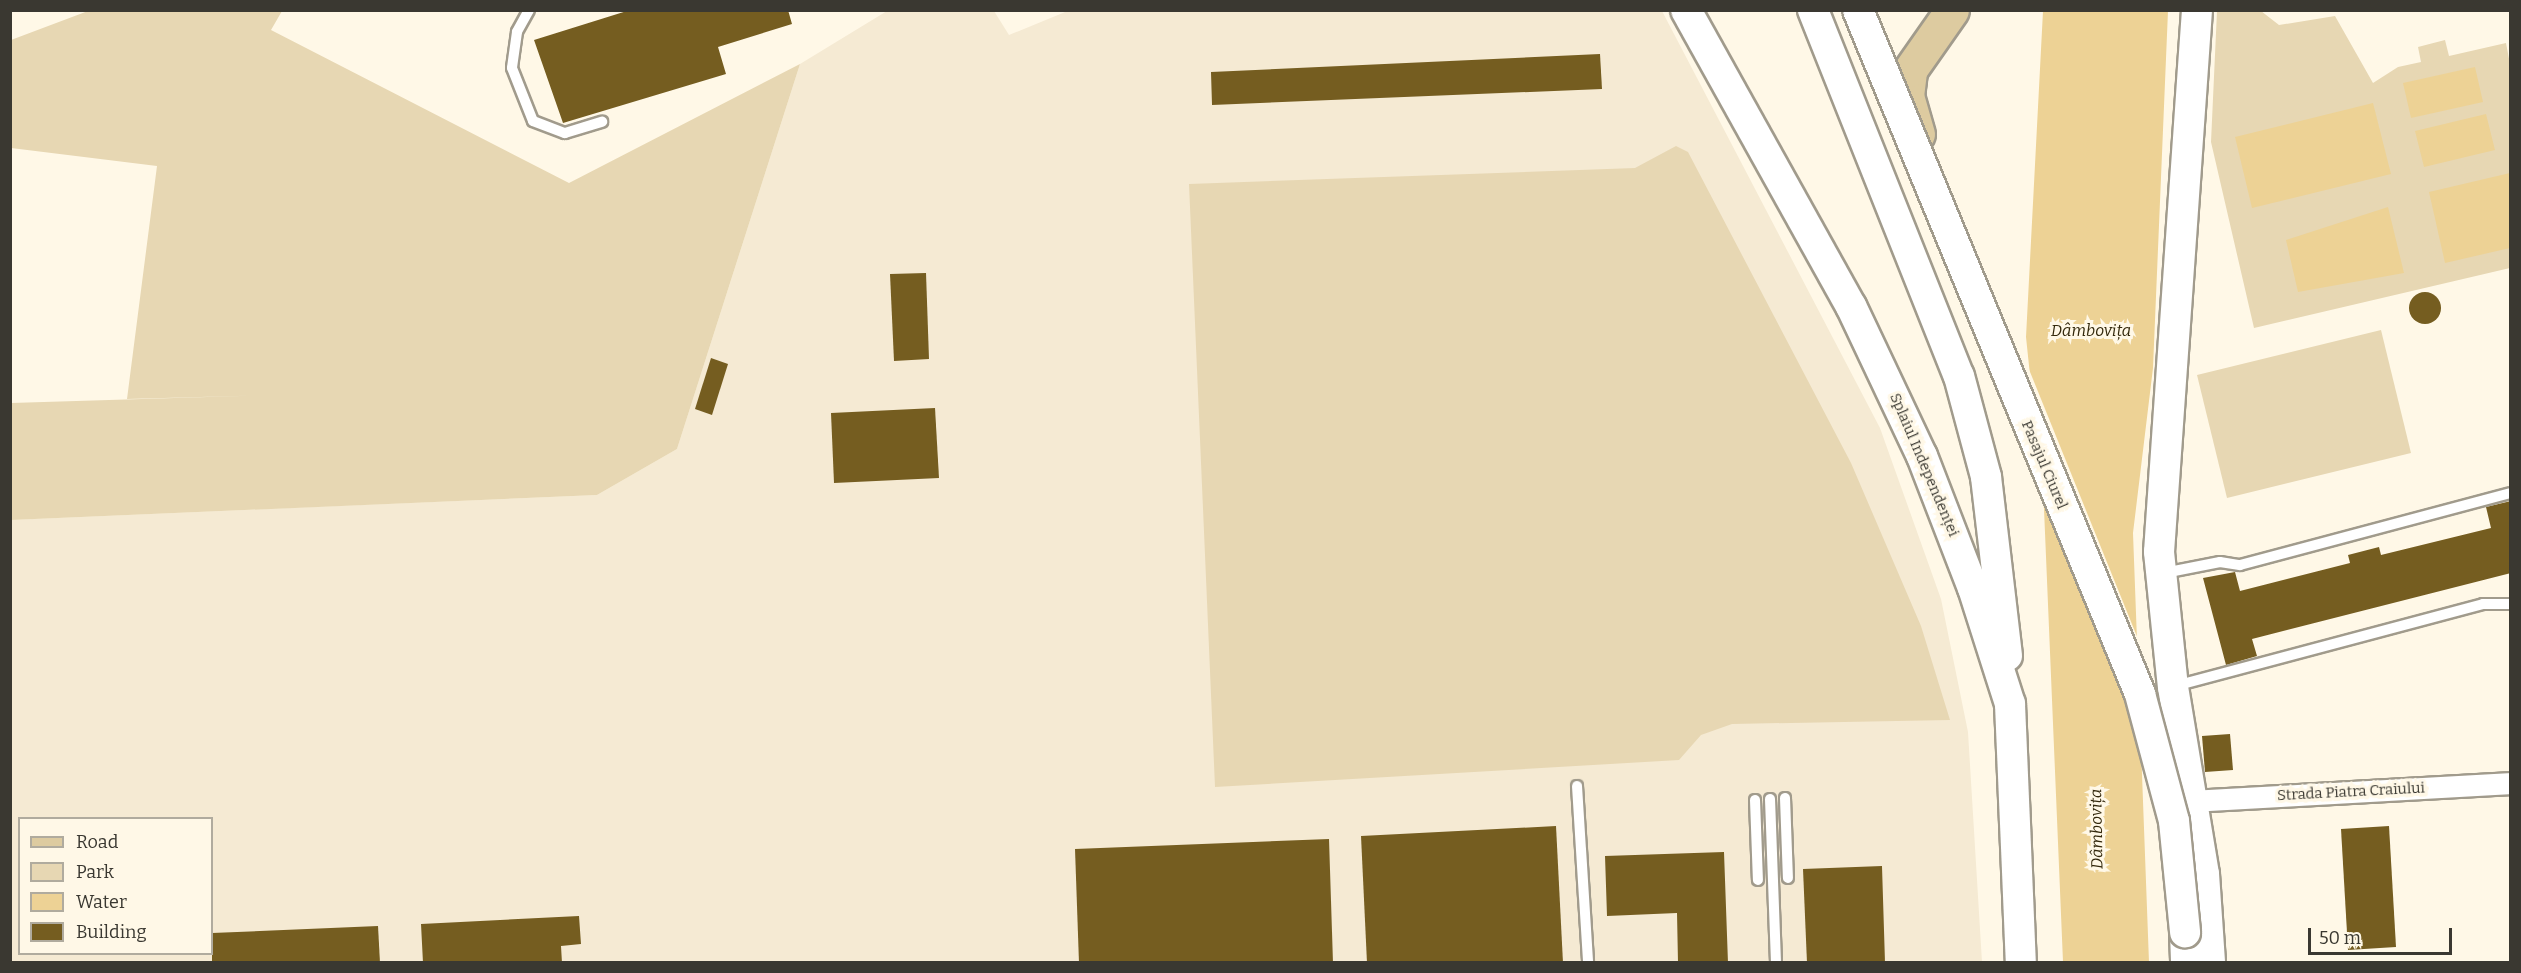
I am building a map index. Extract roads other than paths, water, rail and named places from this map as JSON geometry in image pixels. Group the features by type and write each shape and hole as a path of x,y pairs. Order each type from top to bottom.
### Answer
{"main road":[{"name":"Splaiul Independenței","path":"1686,10 1891,386 1946,514 2010,704 2021,963"},
{"path":"1813,10 1929,293 1970,413 1995,538 2010,704"},
{"name":"Pasajul Ciurel","path":"1858,10 2140,694 2174,821 2186,963"},
{"path":"1930,188 1907,82 1916,57 1952,10"},
{"path":"2197,10 2161,497 2161,574 2173,687 2192,801 2210,963"}],"street":[{"name":"Strada Piatra Craiului","path":"2192,801 2511,783"}],"lane":[{"path":"530,10 517,32 512,68 533,121 565,133 602,122"},
{"path":"2161,574 2220,562 2240,565 2511,493"},
{"path":"2173,687 2483,604 2511,604"},
{"path":"1576,786 1588,963"},
{"path":"1785,798 1788,878"},
{"path":"1770,799 1776,963"},
{"path":"1755,800 1758,880"}],"water":[{"name":"Dâmbovița","path":"2043,11 2168,11 2153,368 2133,533 2149,962 2063,962 2044,509 2026,337"},
{"path":"2475,67 2483,102 2411,118 2403,83"},
{"path":"2373,103 2391,174 2252,208 2235,137"},
{"path":"2486,114 2495,150 2424,167 2415,131"},
{"path":"2510,173 2510,248 2445,263 2429,192"},
{"path":"2388,207 2404,273 2298,292 2286,240"}]}
